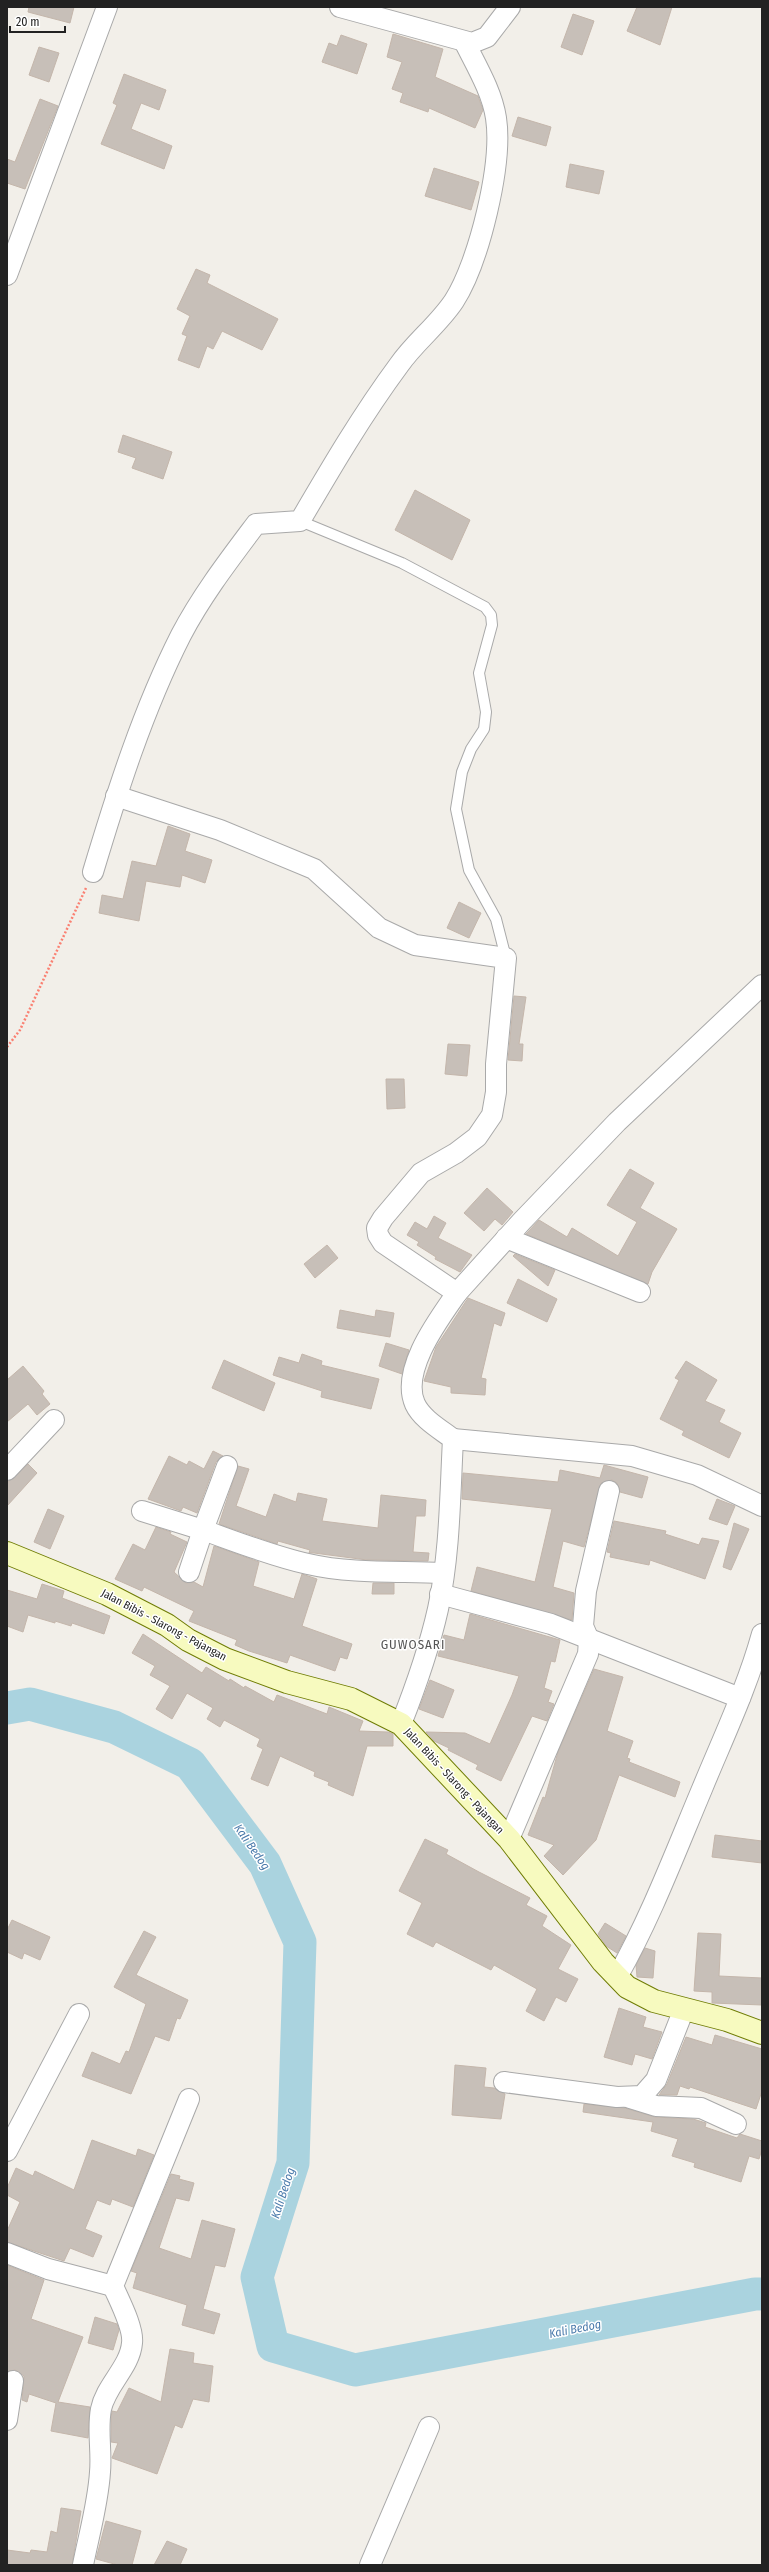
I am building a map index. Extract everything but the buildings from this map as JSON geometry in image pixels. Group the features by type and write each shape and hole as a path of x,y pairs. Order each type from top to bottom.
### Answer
{"main road":[{"name":"Jalan Bibis - Slarong - Pajangan","path":"7,1553 108,1594 167,1625 188,1640 224,1659 287,1682 351,1700 401,1724 509,1839 617,1977 642,1997 727,2020 762,2033"}],"street":[{"path":"7,275 107,7"},
{"path":"340,7 465,43 479,42 487,37 510,7"},
{"path":"93,872 116,796 150,706 181,635 216,576 256,524 300,521 345,443 400,364 453,302 472,264 485,216 497,154 497,139 496,118 489,92 465,43"},
{"path":"116,796 220,830 314,869 379,928 415,945 506,958 496,1064 496,1092 492,1115 477,1137 456,1153 421,1173 383,1218 377,1228 378,1235 383,1243 457,1293"},
{"path":"762,985 617,1122 506,1238 457,1293 436,1324 419,1356 411,1388 415,1404 424,1416 453,1439 632,1456 697,1475 762,1506"},
{"path":"506,1238 640,1292"},
{"path":"7,1470 54,1420"},
{"path":"401,1724 428,1648 440,1594 453,1439"},
{"path":"189,1572 202,1530 227,1466"},
{"path":"509,1839 588,1654 589,1640 583,1626 586,1591 609,1491"},
{"path":"142,1511 202,1530 248,1547 308,1565 352,1570 442,1573"},
{"path":"440,1594 552,1624 589,1640 740,1698"},
{"path":"617,1977 636,1942 740,1698 753,1666 762,1634"},
{"path":"630,2098 646,2093 656,2080 684,2009"},
{"path":"7,2151 79,2014"},
{"path":"504,2082 630,2098 661,2107 697,2107 736,2124"},
{"path":"83,2565 96,2504 100,2472 99,2426 101,2409 106,2392 124,2363 132,2343 131,2331 113,2286 123,2265 150,2190 189,2099"},
{"path":"7,2253 48,2269 113,2286"},
{"path":"7,2420 12,2381"},
{"path":"370,2565 429,2427"}],"lane":[{"path":"300,521 402,563 485,607 491,615 492,625 479,673 486,712 484,729 471,749 462,772 456,808 470,870 496,920 506,958"}],"path":[{"path":"7,1047 20,1030 93,872"}],"waterway":[{"name":"Kali Bedog","path":"7,1708 30,1704 114,1727 190,1764 265,1864 300,1942 293,2163 257,2277 273,2346 355,2370 755,2294 762,2294"}],"district":[{"name":"GUWOSARI","path":"413,1644"}]}
